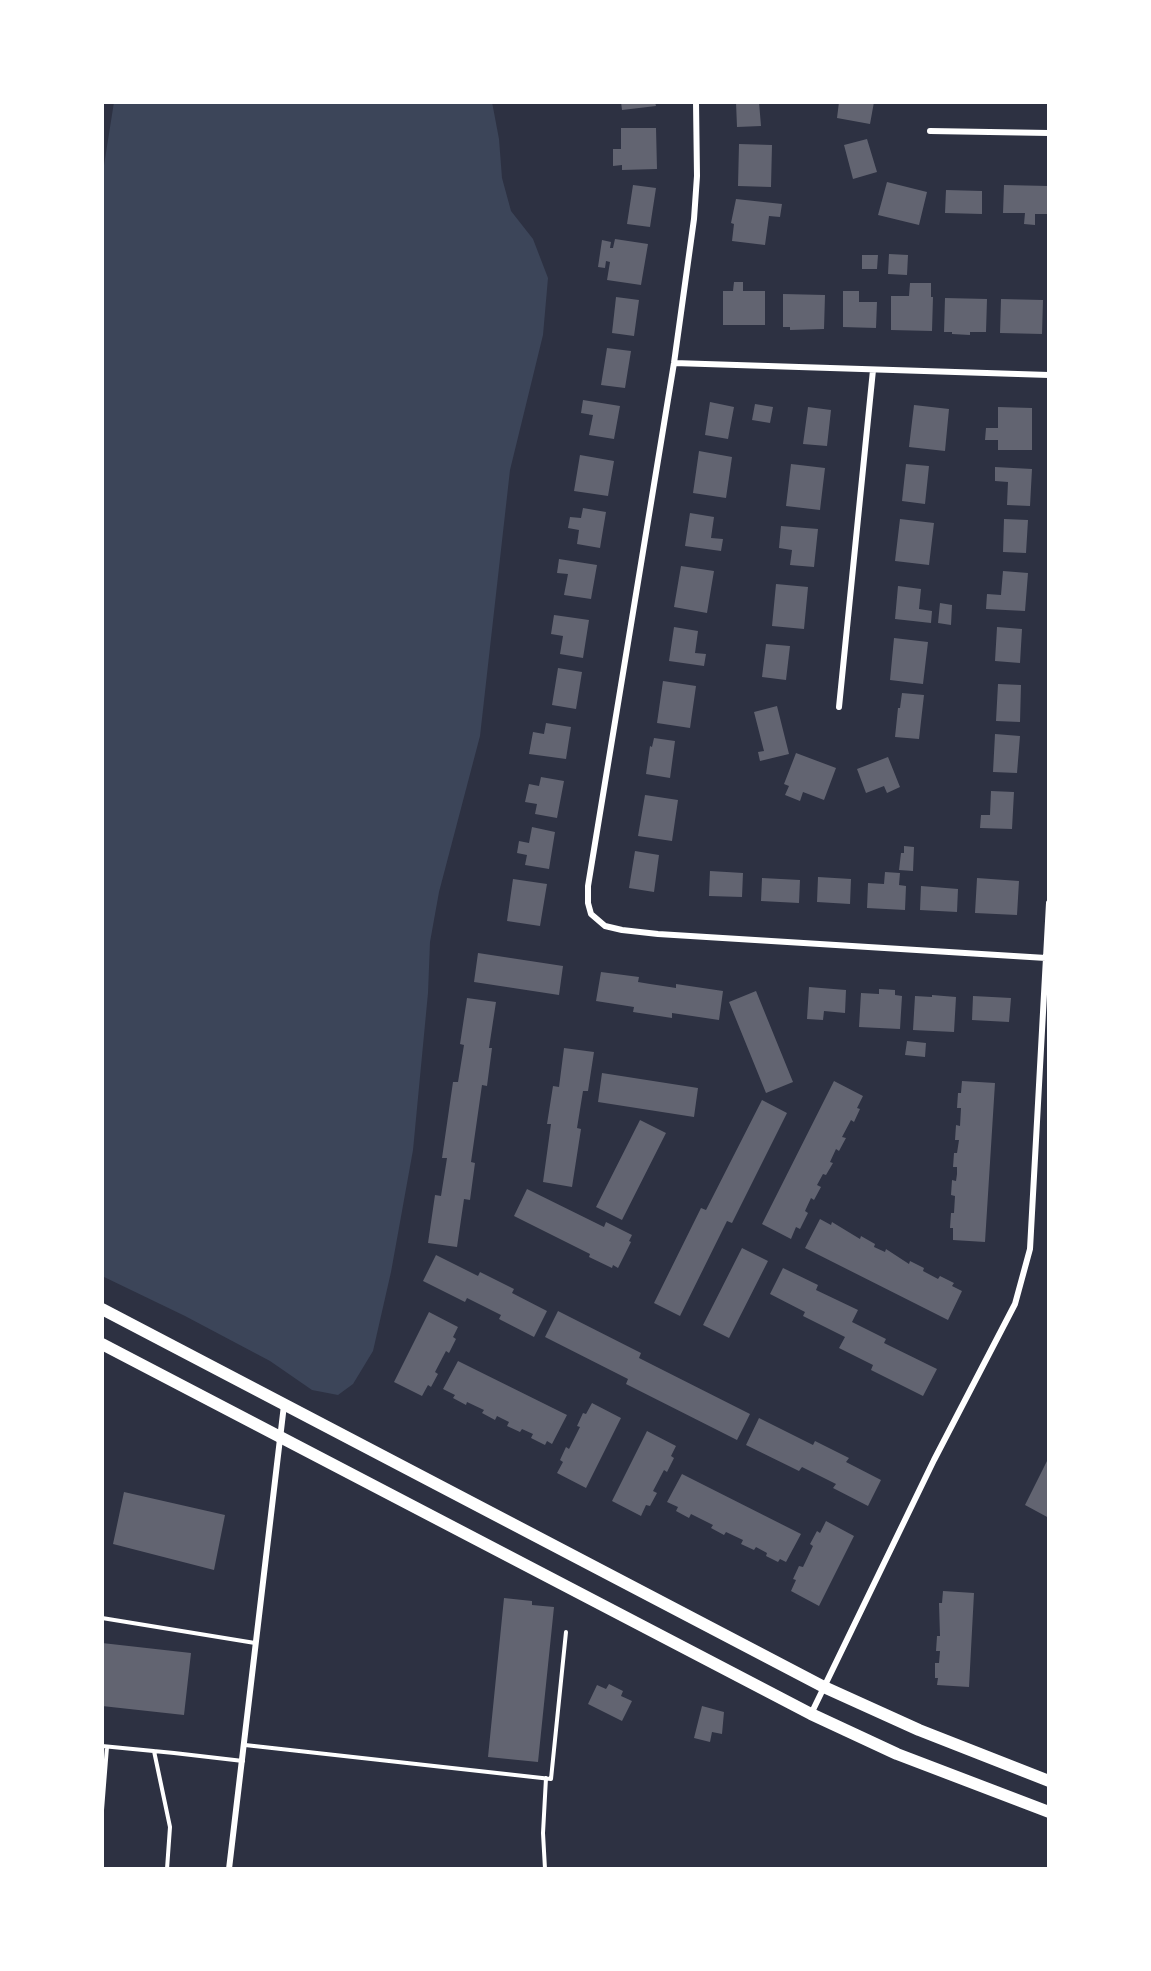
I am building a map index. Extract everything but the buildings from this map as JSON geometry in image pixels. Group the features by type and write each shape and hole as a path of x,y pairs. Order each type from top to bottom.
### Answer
{"main road":[{"path":"102,1309 824,1687 919,1730 1049,1781"},
{"path":"102,1344 811,1714 897,1754 1049,1812"}],"street":[{"path":"696,102 697,176 694,219 674,363 588,886 588,903 591,914 604,926 658,934 1046,958"},
{"path":"930,131 1049,133"},
{"path":"674,363 1049,375"},
{"path":"839,706 873,370"},
{"path":"811,1714 934,1460 1015,1304 1030,1249 1049,903"},
{"path":"229,1869 284,1405"}],"lane":[{"path":"102,1618 257,1644"},
{"path":"245,1745 550,1779 566,1632"},
{"path":"102,1810 104,1747 243,1761"},
{"path":"154,1751 170,1827 167,1869"},
{"path":"545,1869 543,1833 546,1778"}],"shaded area":[{"path":"114,102 492,102 499,139 502,178 511,211 533,239 548,278 543,335 510,470 480,736 439,892 430,942 428,993 413,1150 391,1272 373,1351 353,1384 338,1395 312,1390 270,1361 102,1276 102,178"}]}
